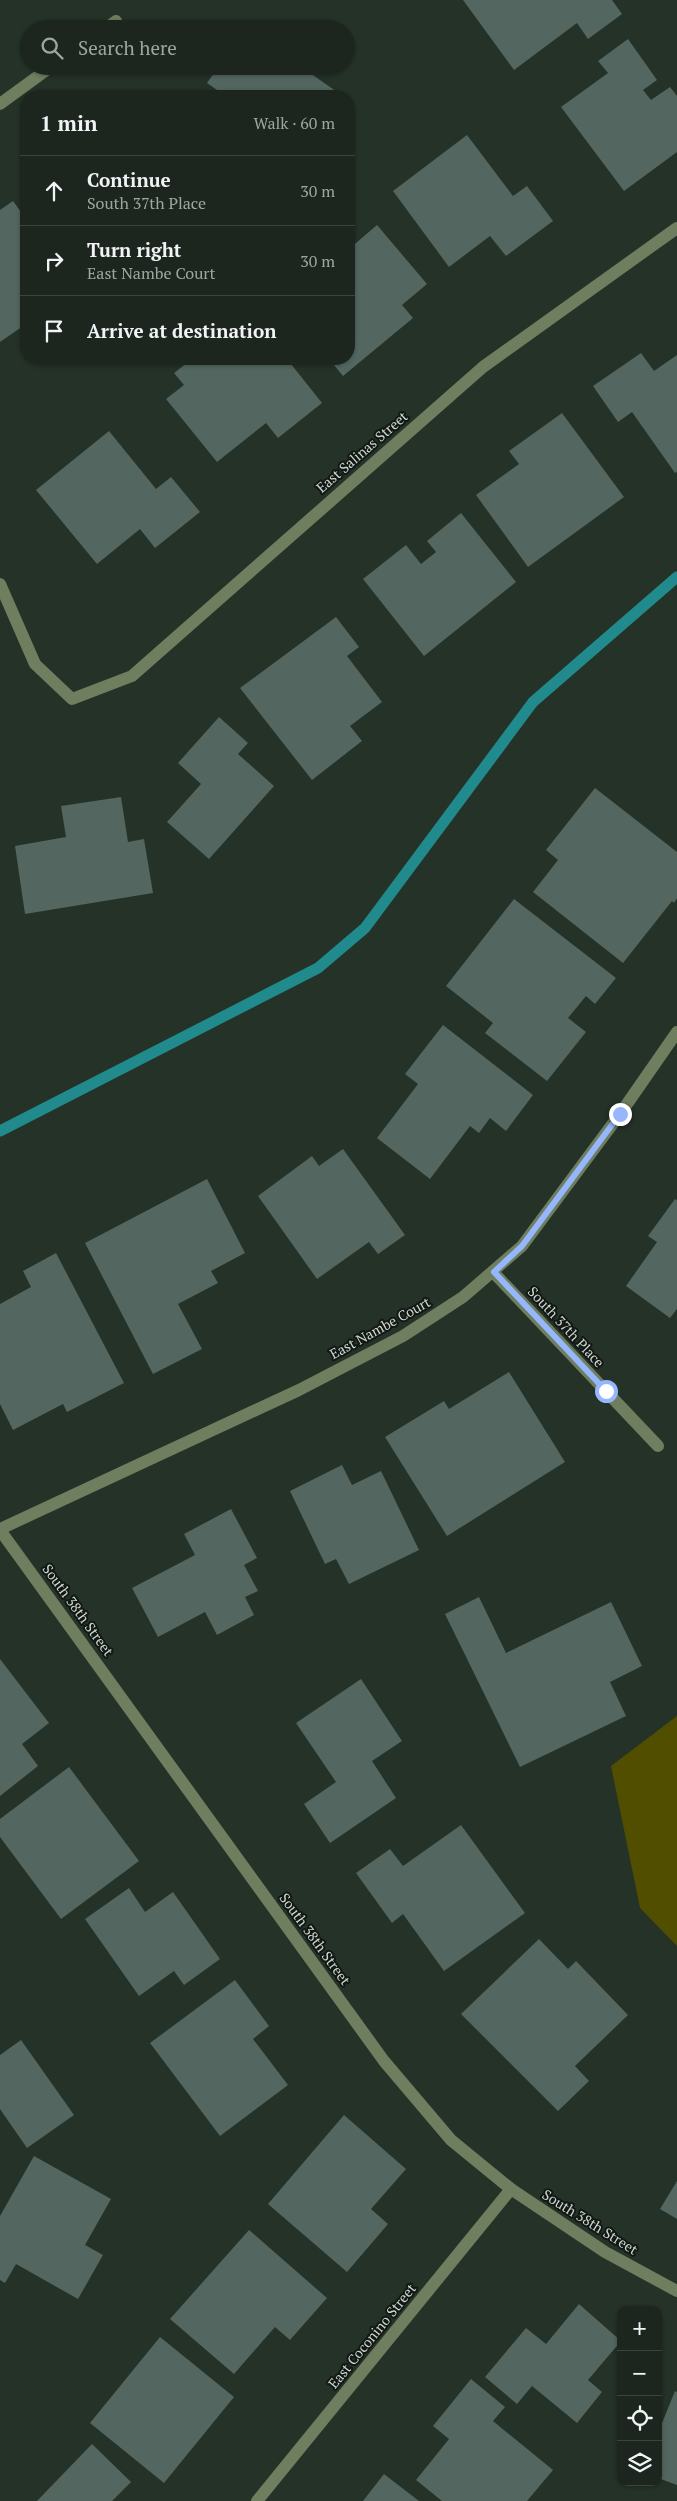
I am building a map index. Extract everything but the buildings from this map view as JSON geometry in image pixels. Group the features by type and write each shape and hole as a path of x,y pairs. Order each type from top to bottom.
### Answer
{"street":[{"path":"0,104 40,75"},
{"name":"East Salinas Street","path":"0,584 34,664 72,699 132,676 483,367 677,228"},
{"name":"East Nambe Court","path":"0,1529 299,1390 404,1336 463,1298 522,1246 550,1210 677,1032"},
{"name":"South 37th Place","path":"494,1272 658,1446"},
{"name":"South 38th Street","path":"0,1529 384,2060 451,2140 511,2190 605,2252 677,2291"},
{"name":"East Coconino Street","path":"257,2501 511,2190"}],"shaded area":[{"path":"677,1716 677,1946 640,1908 611,1766"}],"waterway":[{"path":"0,1131 318,968 365,928 533,702 677,577"}],"route":[{"path":"606,1391 494,1272 522,1246 620,1114"}]}
